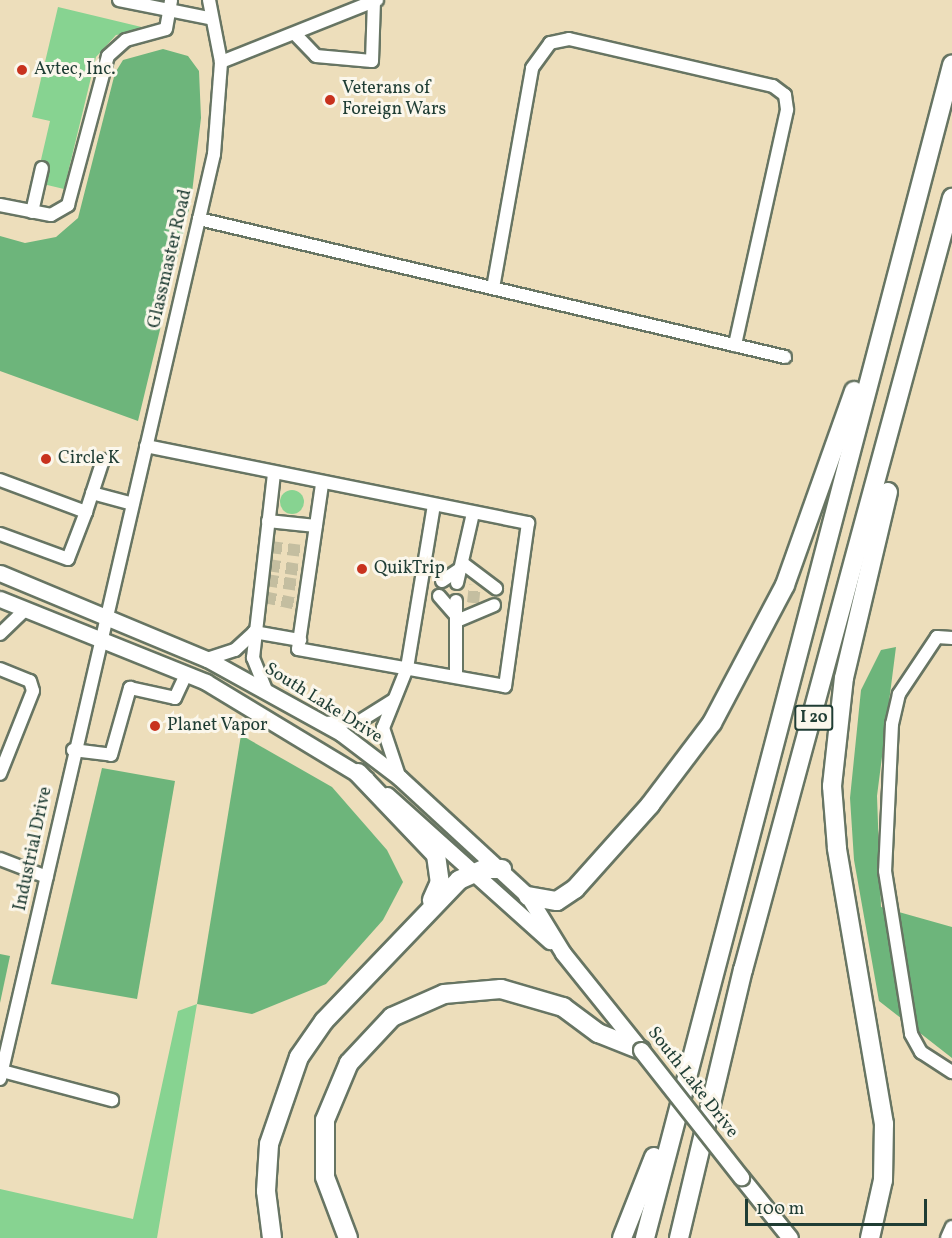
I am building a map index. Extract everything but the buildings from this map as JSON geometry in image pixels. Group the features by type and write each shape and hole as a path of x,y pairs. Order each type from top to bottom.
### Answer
{"highway":[{"name":"I 20","path":"645,1238 693,1045 952,65"},
{"name":"I 20","path":"679,1238 743,970 936,264 952,198"},
{"path":"873,1234 885,1161 884,1124 837,848 835,744 844,678 936,264"},
{"path":"528,896 557,901 575,889 688,757 737,683 794,564 898,265"},
{"path":"358,773 436,855 440,882 423,915"},
{"path":"272,1238 267,1166 291,1074 324,1021 459,880 476,871 502,869"},
{"path":"348,1238 325,1177 325,1120 349,1063 392,1017 444,994 501,989 563,1007 598,1033 641,1050"},
{"path":"622,1238 693,1045"}],"main road":[{"name":"South Lake Drive","path":"0,573 105,628 358,773 476,871 563,953"},
{"name":"South Lake Drive","path":"0,599 26,609 105,628 207,659 322,722 400,778 502,869 528,896 563,953 790,1238"}],"street":[{"path":"119,0 171,6 209,18"},
{"name":"Glassmaster Road","path":"105,628 199,219 219,119 221,62 209,18 209,0"},
{"path":"221,62 376,0 372,61 316,56 295,34"},
{"path":"0,205 32,212 57,214 72,198 112,50 126,40 162,33 171,6"},
{"path":"493,288 532,68 550,43 569,39 773,86 785,95 787,110 735,345"},
{"path":"32,212 42,168"},
{"path":"199,219 785,357"},
{"path":"146,446 322,484 528,523 504,686 298,649 300,605 322,484"},
{"path":"0,534 68,559 104,460"},
{"path":"266,690 255,665 254,632 261,597 274,472"},
{"path":"0,480 86,512"},
{"path":"92,493 133,504"},
{"path":"400,778 382,736 407,668 434,505"},
{"path":"457,583 465,565 473,513"},
{"path":"268,521 316,526"},
{"path":"442,580 465,565"},
{"path":"465,565 475,585"},
{"path":"465,565 496,588"},
{"path":"440,597 459,620"},
{"path":"456,601 459,620 456,677"},
{"path":"459,620 473,603"},
{"path":"459,620 494,605"},
{"path":"0,634 26,609"},
{"name":"Industrial Drive","path":"1,1075 48,877 73,750 105,628"},
{"path":"254,632 300,640"},
{"path":"207,659 235,650 254,632"},
{"path":"952,638 937,637 898,694 892,724 885,871 911,1034 921,1052 952,1072"},
{"path":"0,669 30,681 33,691 0,774"},
{"path":"73,750 111,755 130,688 175,698 186,674"},
{"path":"322,722 360,721 394,700"},
{"path":"0,859 48,877"},
{"path":"1,1075 112,1100"},
{"path":"948,1238 952,1227"},
{"path":"948,1238 952,1235"}],"green space":[{"path":"58,7 154,30 116,35 96,57 64,189 43,184 40,164 50,121 32,117"},
{"path":"163,49 188,56 199,71 201,118 191,201 138,421 0,371 0,236 25,243 56,237 78,218 115,73 123,60"},
{"path":"292,490 300,494 304,502 300,510 292,514 284,510 280,502 284,494"},
{"path":"896,647 877,796 881,907 952,927 952,1058 879,1001 854,860 850,798 861,690 881,650"},
{"path":"241,735 332,787 387,850 403,882 383,920 326,984 252,1014 197,1004"},
{"path":"102,768 175,781 137,999 51,984"},
{"path":"0,954 10,956 0,1003"},
{"path":"197,1004 157,1238 0,1238 0,1189 133,1219 178,1011"}],"tunnel":[{"path":"270,547 304,551"},
{"path":"268,565 301,570"},
{"path":"266,580 299,585"},
{"path":"473,603 475,585"},
{"path":"264,597 296,604"}],"place":[{"name":"Avtec, Inc.","path":"22,70"},
{"name":"Veterans of Foreign Wars","path":"330,100"},
{"name":"Circle K","path":"46,459"},
{"name":"QuikTrip","path":"362,569"},
{"name":"Planet Vapor","path":"155,726"}]}
